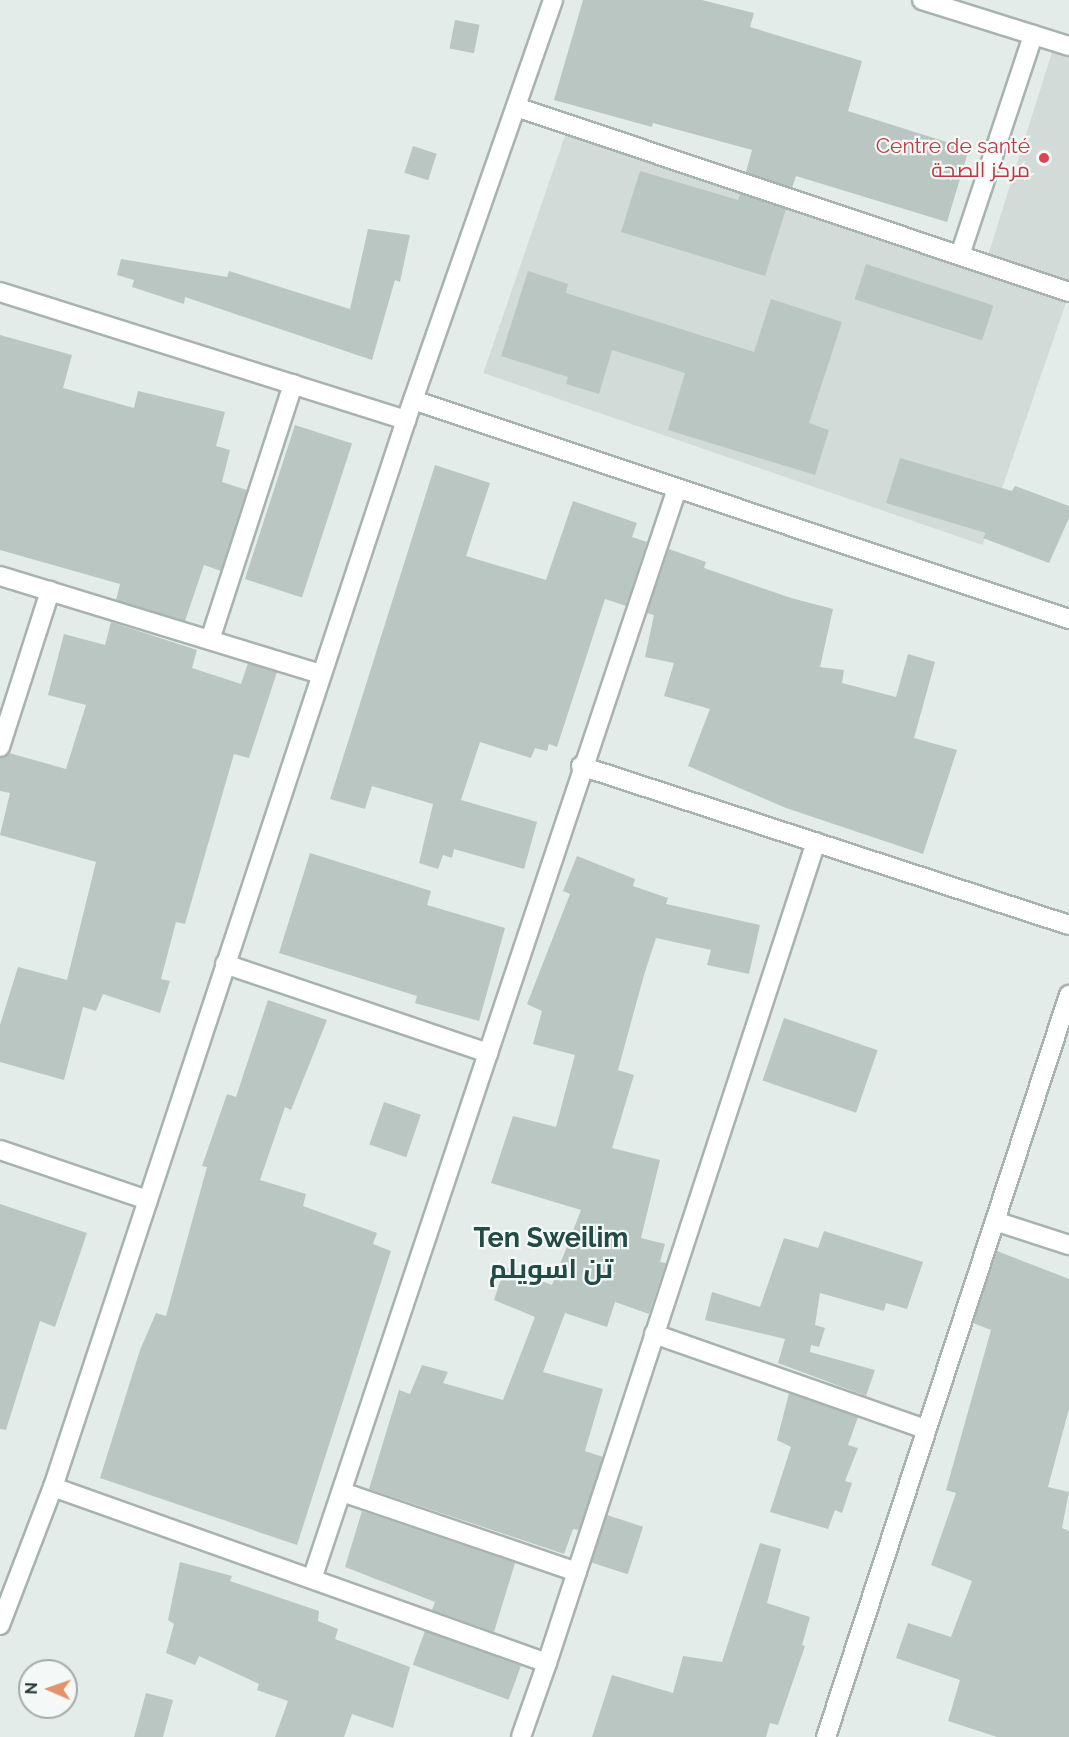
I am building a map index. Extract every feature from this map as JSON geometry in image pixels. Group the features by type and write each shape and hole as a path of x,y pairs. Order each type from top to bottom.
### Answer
{"street":[{"path":"0,1625 53,1487 412,400 553,0"},
{"path":"922,0 1069,45"},
{"path":"960,255 1033,35"},
{"path":"516,107 1069,292"},
{"path":"0,292 406,420"},
{"path":"210,640 293,384"},
{"path":"412,400 1069,620"},
{"path":"312,1579 488,1053 581,766 676,489"},
{"path":"0,576 321,674"},
{"path":"0,747 50,591"},
{"path":"581,766 1069,925"},
{"path":"521,1737 816,842"},
{"path":"225,964 488,1053"},
{"path":"826,1737 1069,994"},
{"path":"0,1150 147,1200"},
{"path":"995,1221 1069,1245"},
{"path":"654,1334 926,1429"},
{"path":"53,1487 547,1663"},
{"path":"342,1492 577,1572"}],"shaded area":[{"name":"Centre de santé مركز الصحة","path":"1053,49 1069,54 1069,288 986,262"},
{"path":"567,130 1066,302 983,545 483,373"}],"building":[{"path":"583,0 702,0 754,13 750,27 862,61 848,111 969,149 947,222 796,176 792,188 746,172 752,150 653,123 652,127 554,100"},
{"path":"455,20 480,25 474,53 449,48"},
{"path":"413,146 437,154 428,180 404,173"},
{"path":"640,171 738,200 740,194 786,209 765,276 621,232"},
{"path":"368,229 410,235 400,282 395,280 372,360 185,297 184,304 132,287 134,280 117,275 121,259 227,277 229,271 350,309"},
{"path":"866,264 993,305 982,341 855,299"},
{"path":"528,271 568,284 566,293 754,352 771,299 842,322 809,423 829,430 815,475 668,430 685,373 612,350 599,394 566,384 568,377 501,356"},
{"path":"0,335 72,355 63,388 134,408 138,391 225,412 216,446 230,450 222,482 247,490 221,571 204,565 185,621 116,600 120,584 0,550"},
{"path":"295,425 352,444 302,598 245,579"},
{"path":"900,458 1012,491 1015,486 1069,506 1069,518 1049,563 983,538 986,533 886,503"},
{"path":"435,465 490,483 466,556 546,580 573,501 637,523 632,537 647,542 626,606 605,599 557,747 549,744 547,751 535,748 531,758 480,742 461,800 537,822 524,869 454,849 452,858 443,855 438,869 419,863 433,804 372,786 365,809 330,799"},
{"path":"669,549 706,562 704,568 791,598 833,609 820,667 844,670 842,683 896,697 908,654 935,662 914,738 957,750 923,854 786,808 688,766 710,709 664,696 674,663 645,657 654,615 647,613"},
{"path":"111,622 197,650 192,668 241,684 248,663 277,672 249,758 234,754 185,924 176,922 161,979 170,981 160,1013 103,994 96,1011 83,1007 64,1080 0,1062 0,1025 18,967 67,980 96,862 0,835 10,793 0,791 0,758 9,753 66,769 86,705 48,695 64,634 105,645"},
{"path":"310,853 431,891 427,905 505,928 479,1021 415,1003 417,996 279,953"},
{"path":"577,856 635,879 633,886 668,898 666,904 760,925 749,974 707,965 711,950 656,938 644,975 618,1070 634,1075 612,1148 660,1160 641,1238 665,1244 660,1262 666,1263 649,1314 615,1302 607,1327 565,1313 543,1372 603,1389 585,1451 603,1457 579,1530 573,1529 564,1554 369,1489 399,1390 410,1394 422,1365 448,1372 443,1383 503,1400 535,1317 494,1300 505,1267 552,1285 581,1210 491,1183 513,1116 556,1127 575,1055 533,1044 542,1011 527,1004 570,894 563,891"},
{"path":"268,1000 327,1020 291,1110 285,1107 260,1180 306,1194 303,1206 377,1233 373,1244 391,1251 297,1545 100,1478 140,1350 156,1313 166,1316 207,1167 202,1166 227,1094 236,1097"},
{"path":"784,1018 878,1050 856,1113 763,1080"},
{"path":"384,1102 421,1115 406,1157 369,1145"},
{"path":"0,1204 87,1233 55,1327 40,1321 6,1430 0,1429"},
{"path":"824,1231 923,1262 907,1309 886,1303 884,1311 820,1293 815,1325 825,1328 819,1347 811,1345 810,1352 875,1370 866,1396 778,1363 785,1339 705,1320 712,1292 760,1307 784,1238 818,1248"},
{"path":"997,1251 1069,1279 1069,1409 1048,1487 1069,1492 1062,1528 1069,1531 1069,1737 997,1737 948,1721 960,1680 896,1658 908,1623 951,1637 972,1581 931,1565 956,1493 946,1490 991,1330 973,1323"},
{"path":"789,1393 858,1417 848,1445 858,1448 845,1481 852,1483 842,1513 835,1510 828,1529 770,1512 791,1447 777,1440"},
{"path":"362,1511 515,1563 494,1632 432,1610 435,1602 345,1567"},
{"path":"607,1515 643,1527 628,1574 592,1563"},
{"path":"760,1543 781,1549 767,1603 810,1617 802,1645 805,1646 778,1725 770,1723 766,1737 592,1737 612,1675 673,1693 683,1656 722,1662"},
{"path":"180,1562 232,1576 230,1581 319,1611 318,1621 338,1629 335,1639 410,1667 393,1728 352,1714 344,1737 275,1737 288,1701 257,1690 259,1684 199,1656 195,1665 166,1653 174,1624 168,1620"},
{"path":"425,1631 521,1666 509,1700 413,1665"},
{"path":"146,1693 173,1700 163,1737 134,1737"}],"place":[{"name":"Centre de santé مركز الصحة","path":"1044,158"}],"district":[{"name":"Ten Sweilim تن اسويلم","path":"551,1252"}]}
